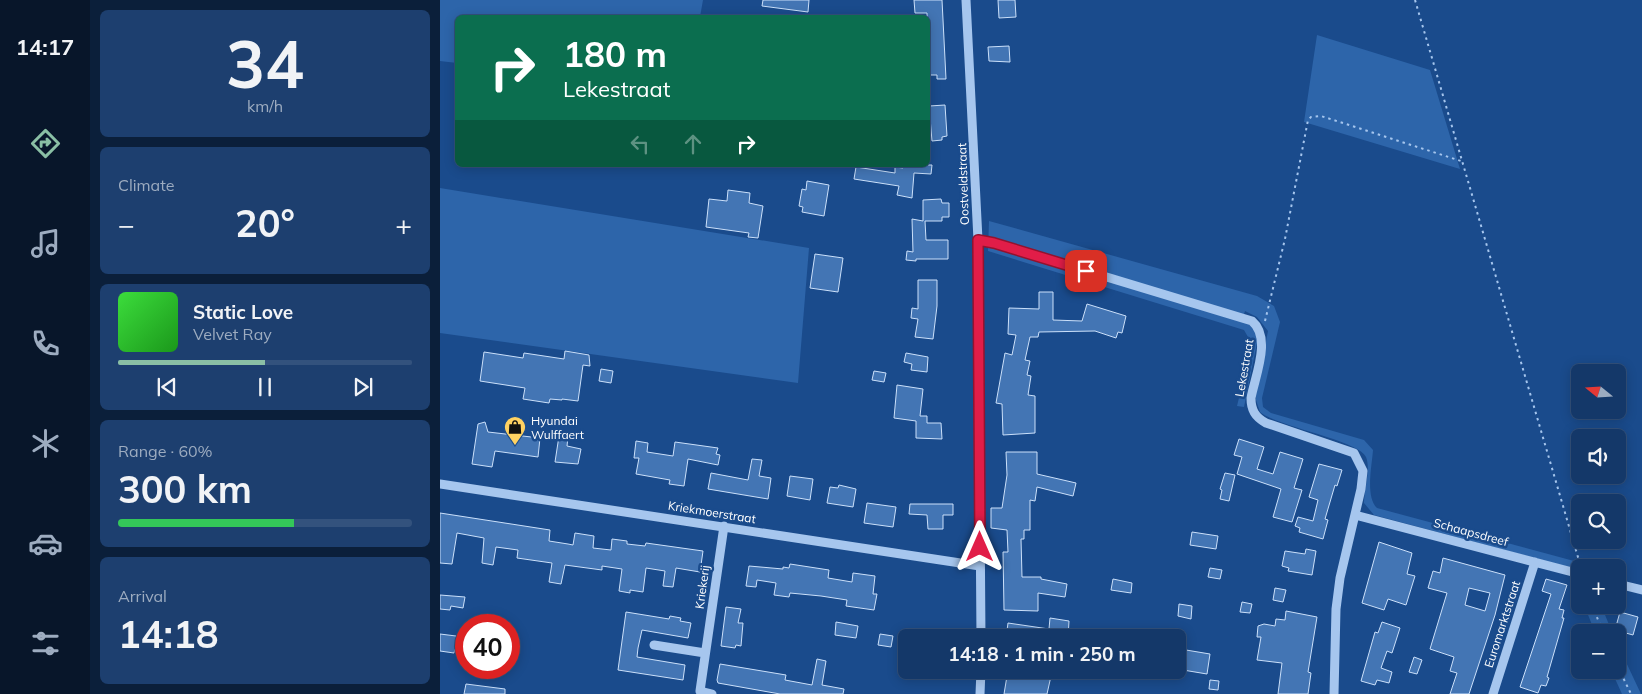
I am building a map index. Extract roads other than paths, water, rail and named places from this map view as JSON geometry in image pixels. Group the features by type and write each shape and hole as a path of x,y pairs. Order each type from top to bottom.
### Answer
{"street":[{"name":"Oostveldstraat","path":"966,0 978,240 981,629"},
{"name":"Lekestraat","path":"978,240 994,243 1252,321 1261,330 1262,343 1251,407 1259,419 1354,453 1363,471 1340,578 1336,609 1334,694"},
{"name":"Kriekmoerstraat","path":"440,484 980,566"},
{"name":"Schaapsdreef","path":"1355,515 1571,572"},
{"name":"Kriekerij","path":"712,694 700,691 724,526"},
{"name":"Euromarktstraat","path":"1493,694 1535,562"},
{"path":"1626,586 1642,590"},
{"path":"654,645 705,653"},
{"path":"980,694 981,679"}],"place":[{"name":"Hyundai Wulffaert","path":"515,446"}]}
